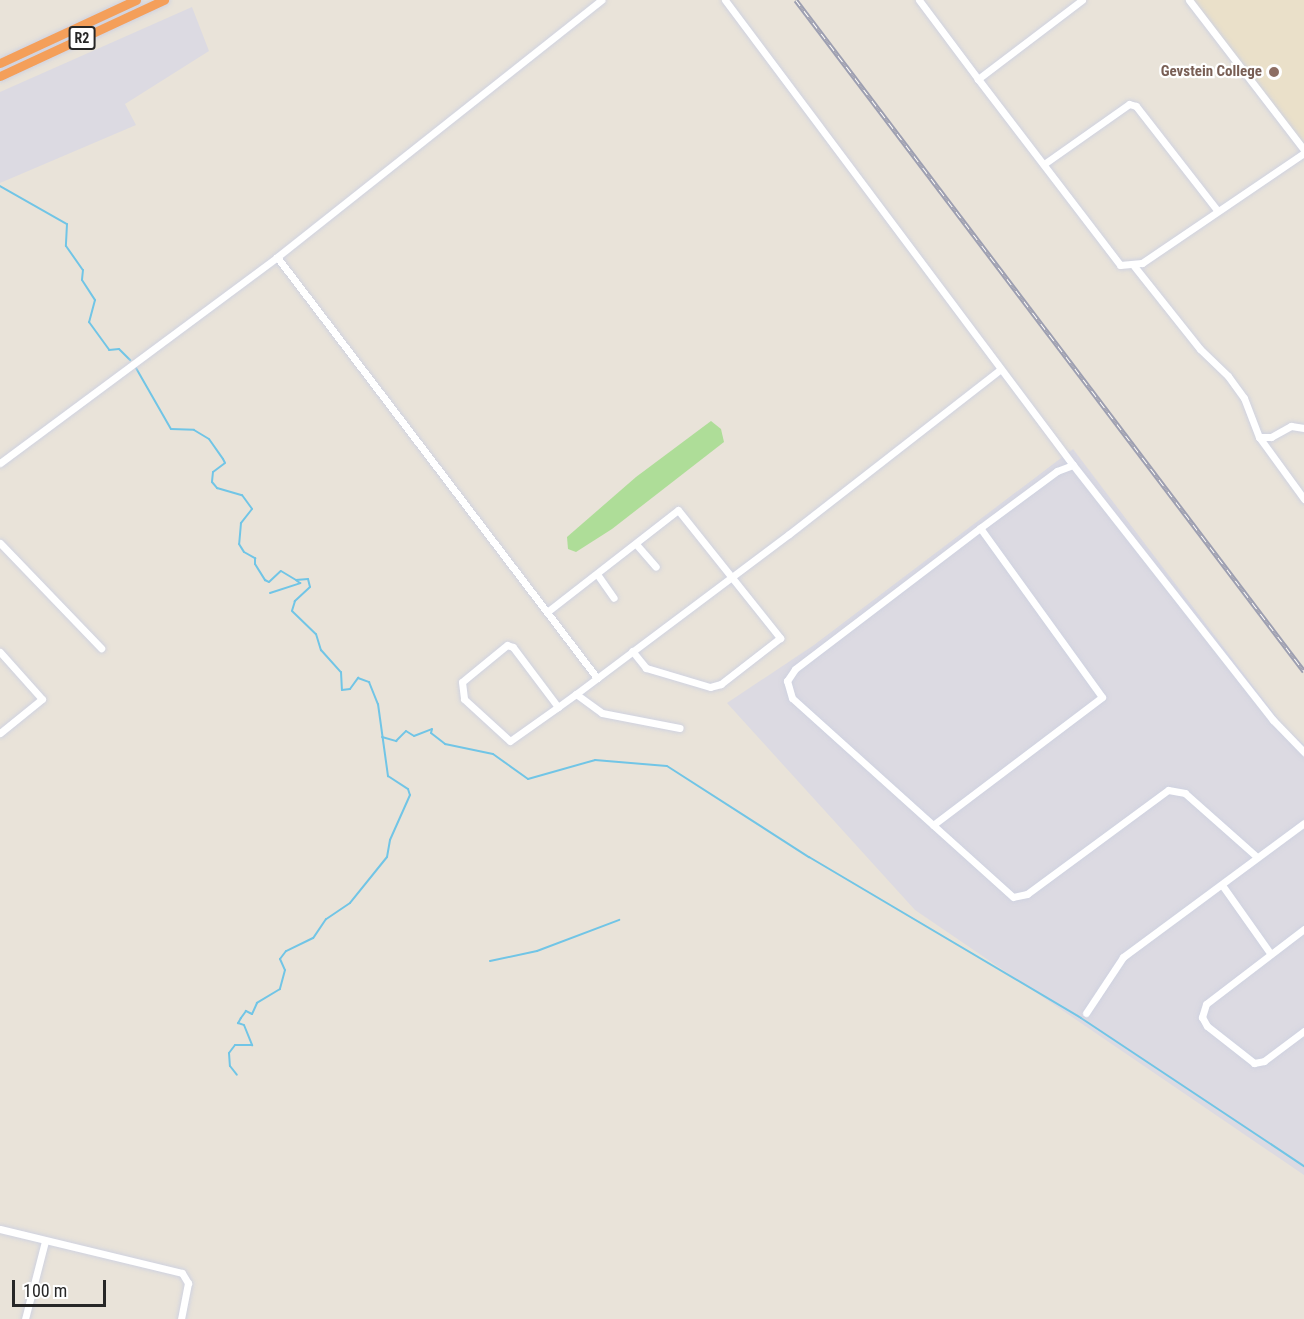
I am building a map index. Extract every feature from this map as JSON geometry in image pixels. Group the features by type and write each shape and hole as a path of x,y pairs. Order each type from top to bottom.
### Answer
{"highway":[{"name":"R2","path":"0,63 136,0"},
{"name":"R2","path":"0,76 151,3 164,0"}],"street":[{"path":"0,463 277,257 601,0"},
{"path":"724,0 1073,465 1272,720 1304,752"},
{"path":"919,0 1120,265 1134,266 1304,152 1189,0"},
{"path":"978,79 1082,0"},
{"path":"1044,164 1129,104 1136,106 1217,210"},
{"path":"277,257 597,678"},
{"path":"1134,266 1239,390 1259,437 1304,499"},
{"path":"558,707 513,647 507,645 462,682 464,699 510,741 558,707 576,694 732,576 1000,370"},
{"path":"1259,437 1271,437 1291,426 1304,428"},
{"path":"1073,465 1057,471 795,669 787,681 792,698 1013,897 1027,894 1168,790 1185,794 1257,857"},
{"path":"547,612 678,510 779,633 777,642 721,684 710,687 646,668 632,651"},
{"path":"933,825 1102,697 980,528"},
{"path":"0,543 101,648"},
{"path":"636,544 656,567"},
{"path":"597,574 615,597"},
{"path":"0,652 42,699 0,733"},
{"path":"576,694 602,713 680,728"},
{"path":"1086,1013 1124,957 1304,823"},
{"path":"1222,885 1270,953"},
{"path":"1304,929 1206,1004 1202,1017 1207,1026 1254,1063 1264,1061 1304,1031"},
{"path":"0,1229 182,1273 188,1283 181,1319"},
{"path":"26,1319 45,1241"}],"shaded area":[{"name":"Gevstein College","path":"1191,0 1304,0 1304,144 1300,146"},
{"path":"192,7 209,51 125,104 136,125 0,183 0,92"},
{"path":"1073,449 1284,727 1304,745 1304,1175 915,910 727,703 814,645"}],"green space":[{"path":"711,421 721,429 724,442 612,529 576,552 568,549 567,537 636,477"}],"waterway":[{"path":"0,186 67,224 66,246 83,270 82,280 95,300 89,322 109,350 119,349 130,360"},
{"path":"136,368 171,429 194,430 209,439 223,459 225,463 213,472 212,482 217,488 242,495 252,509 241,523 239,544 244,552 255,558 255,564 265,580 269,582 281,571 296,580 308,579 310,587 295,601 292,611 316,634 321,650 341,672 342,690 350,689 358,678 369,682 378,704 388,776 408,789 410,795 390,840 387,857 350,903 326,919 313,938 286,951 280,959 285,970 280,989 257,1003 252,1014 246,1011 241,1018 238,1023 244,1025 252,1045 235,1045 229,1053 230,1066 237,1075"},
{"path":"270,593 300,583 297,581"},
{"path":"382,737 396,741 406,731 414,736 432,729 431,733 445,744 493,754 528,779 595,760 667,766 809,857 1081,1018 1304,1166"},
{"path":"490,961 537,951 619,920"}],"railway":[{"path":"796,0 1304,671"}],"place":[{"name":"Gevstein College","path":"1274,72"}]}
